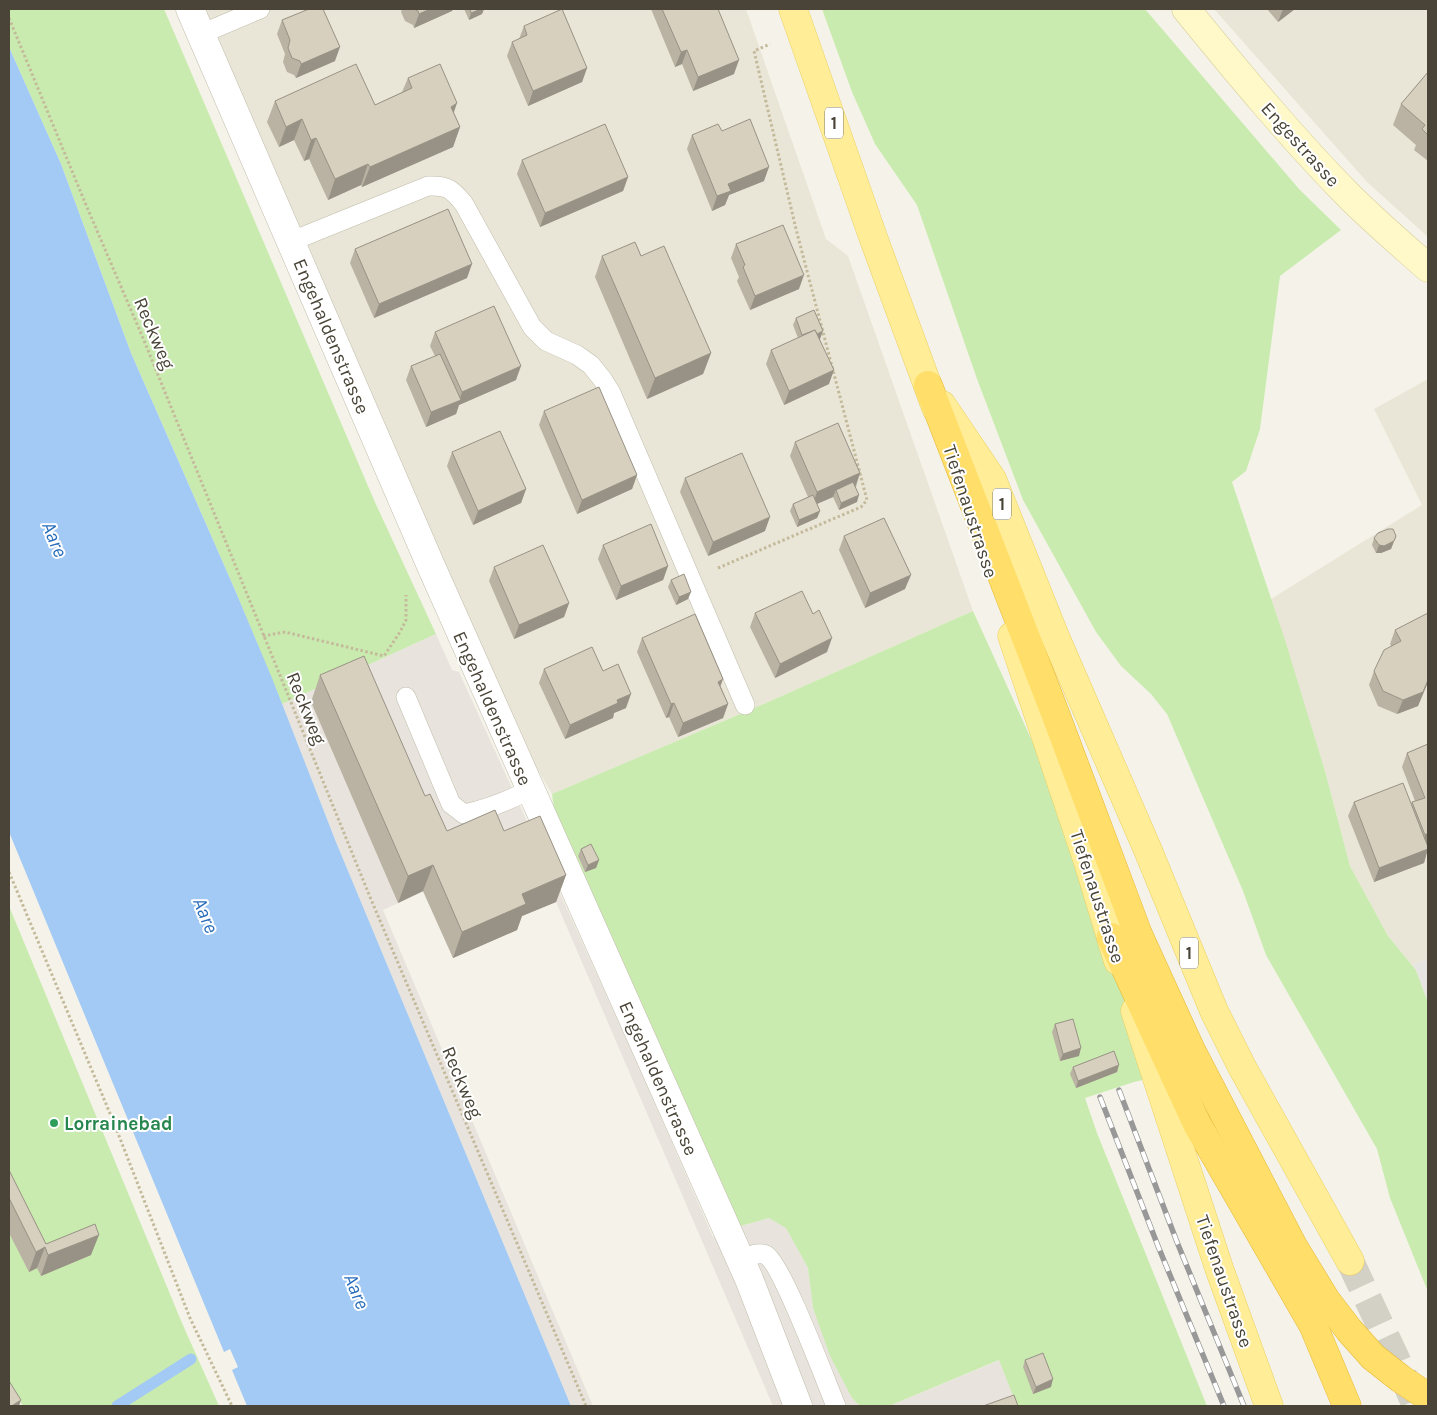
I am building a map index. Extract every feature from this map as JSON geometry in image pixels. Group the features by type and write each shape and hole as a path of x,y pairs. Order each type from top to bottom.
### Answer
{"highway":[{"path":"928,385 1138,934 1191,1050 1293,1246 1326,1300 1349,1330 1374,1357 1400,1379 1428,1397"},
{"path":"1111,937 1197,1124 1313,1325 1347,1406"}],"main road":[{"name":"Tiefenaustrasse","path":"797,19 873,237 928,385 1088,862 1219,1268 1269,1406"},
{"name":"Tiefenaustrasse","path":"928,385 992,479 1054,634 1147,848 1214,1010 1242,1066 1350,1261"}],"street":[{"name":"Engehaldenstrasse","path":"190,9 292,241 430,566 740,1260 798,1406"},
{"name":"Engestrasse","path":"1186,9 1235,70 1311,156 1381,227 1428,268"}],"lane":[{"path":"200,34 260,9"},
{"path":"292,241 428,186 442,185 457,195 464,204 532,327 546,341 577,355 591,365 611,393 745,705"},
{"path":"406,697 450,804 464,814 480,811 529,790"},
{"path":"740,1260 756,1253 766,1255 774,1263 786,1285 836,1406"}],"path":[{"name":"Reckweg","path":"9,18 86,206 143,338 373,906 586,1406"},
{"path":"711,572 861,507 867,500 796,229 754,51 797,19"},
{"path":"263,636 285,632 384,656 406,620 405,589"},
{"path":"9,872 114,1123 190,1318 232,1406"}],"shaded area":[{"path":"198,9 746,9 826,239 848,256 973,611 759,706 552,794 501,707"},
{"path":"1214,9 1428,9 1428,237 1367,182"},
{"path":"1428,379 1428,958 1412,965 1388,936 1350,866 1325,771 1271,599 1422,505 1374,409"},
{"path":"436,634 452,670 459,672 635,1058 713,1237 737,1227 769,1218 786,1227 808,1268 813,1308 852,1398 860,1406 773,1406 556,902 512,920 517,930 453,958 423,892 383,910 593,1406 571,1406 336,842 282,704"},
{"path":"1428,958 1428,1002 1416,970 1412,965"},
{"path":"1000,1360 1017,1406 889,1406"}],"green space":[{"path":"9,9 164,9 374,500 436,634 282,704 235,590 131,353 61,164 9,47"},
{"path":"822,9 1145,9 1299,189 1341,230 1280,276 1260,429 1246,471 1232,482 1285,640 1325,771 1350,866 1388,936 1416,970 1428,1002 1428,1292 1390,1198 1377,1149 1266,955 1243,891 1167,714 1151,694 1121,666 1096,632 1023,500 977,379 917,205 875,144 852,92"},
{"path":"973,611 1087,862 1160,1076 1134,1082 1085,1098 1097,1133 1207,1406 1017,1406 999,1360 889,1406 860,1406 852,1398 830,1356 813,1308 808,1268 786,1228 769,1218 737,1227 559,847 552,794 759,706"},
{"path":"9,906 182,1323 219,1406 23,1406 9,1385"}],"water":[{"name":"Aare","path":"9,47 61,164 131,353 272,678 336,842 571,1406 247,1406 232,1370 238,1367 230,1349 224,1352 9,832"}],"building":[{"path":"309,9 323,9 340,47 301,64 300,61 292,58 288,48 290,40 282,20"},
{"path":"414,9 430,9 419,14"},
{"path":"470,9 481,9 471,13"},
{"path":"562,9 587,68 533,91 512,42 527,35 524,26"},
{"path":"662,9 718,9 739,60 698,77 687,50 681,52"},
{"path":"356,64 375,105 412,88 408,78 440,64 457,103 451,107 460,127 370,167 368,164 335,179 316,138 311,140 302,119 286,127 275,101"},
{"path":"1428,72 1428,135 1422,129 1425,125 1401,104"},
{"path":"750,119 769,167 728,184 731,191 717,196 692,135 718,124 722,131"},
{"path":"605,124 628,177 545,213 522,160"},
{"path":"448,209 472,264 379,304 355,249"},
{"path":"783,225 804,275 755,296 736,244"},
{"path":"635,242 641,256 664,246 711,353 655,378 602,256"},
{"path":"494,306 521,366 462,392 435,332"},
{"path":"814,310 823,331 817,334 815,330 802,335 796,318"},
{"path":"815,330 834,370 789,391 771,350"},
{"path":"440,354 461,400 431,412 411,366"},
{"path":"599,387 637,475 582,500 544,411"},
{"path":"838,423 860,473 817,492 795,442"},
{"path":"500,431 526,489 478,511 452,452"},
{"path":"742,453 770,517 713,542 685,478"},
{"path":"853,482 859,495 841,503 836,490"},
{"path":"813,495 820,511 799,520 793,504"},
{"path":"884,518 911,575 870,593 844,536"},
{"path":"651,524 668,566 621,586 603,545"},
{"path":"1393,529 1396,536 1394,541 1384,546 1379,545 1374,538 1378,533"},
{"path":"543,545 569,603 519,625 494,567"},
{"path":"684,574 691,592 679,597 671,580"},
{"path":"802,591 813,614 819,610 832,638 780,664 755,613"},
{"path":"1428,613 1428,680 1423,692 1403,700 1383,691 1374,671 1384,650 1401,641 1395,630"},
{"path":"695,614 723,679 718,682 728,704 683,723 674,703 671,704 642,638"},
{"path":"592,647 603,671 618,664 631,694 617,700 618,703 570,725 544,669"},
{"path":"364,656 425,796 430,794 447,831 495,810 504,831 540,816 566,875 522,894 526,904 462,932 433,865 408,876 320,675"},
{"path":"1428,744 1428,833 1425,835 1412,802 1425,798 1407,753"},
{"path":"1403,783 1428,849 1379,868 1354,802"},
{"path":"591,844 599,860 588,865 581,849"},
{"path":"1073,1019 1081,1048 1063,1054 1055,1024"},
{"path":"1114,1051 1119,1065 1078,1081 1073,1067"},
{"path":"9,1170 46,1244 95,1224 99,1235 48,1255 45,1247 36,1252 9,1198"},
{"path":"1043,1353 1053,1379 1036,1387 1025,1360"},
{"path":"9,1381 21,1400 13,1406 9,1406"},
{"path":"1014,1395 1018,1406 983,1406"}],"waterway":[{"path":"117,1406 191,1359"}],"tunnel":[{"path":"1350,1261 1416,1406"}],"railway":[{"path":"1119,1090 1177,1242 1244,1406"},
{"path":"1100,1097 1158,1246 1224,1406"}],"place":[{"name":"Lorrainebad","path":"54,1123"}]}
